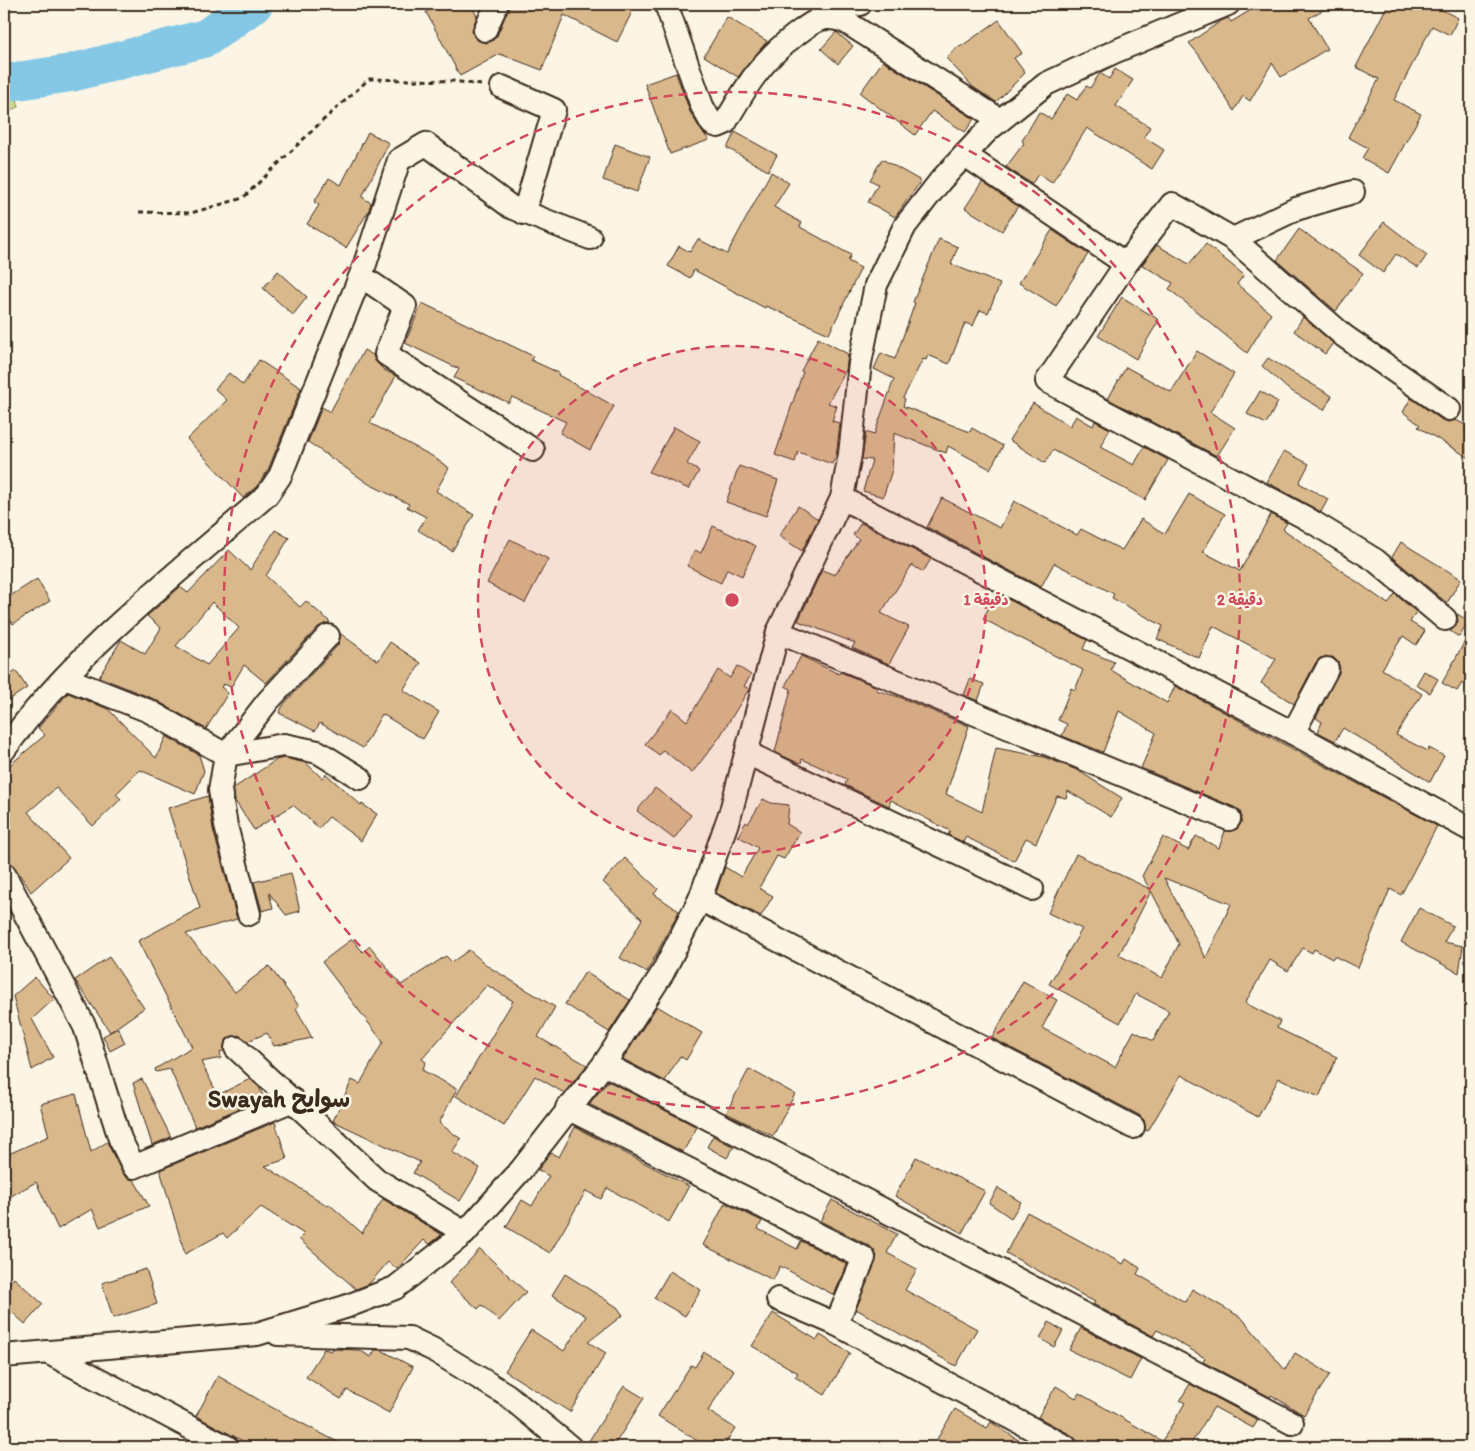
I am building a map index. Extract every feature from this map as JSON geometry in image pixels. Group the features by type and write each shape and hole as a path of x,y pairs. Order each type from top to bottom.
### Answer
{"street":[{"path":"485,30 497,4"},
{"path":"666,4 702,106 712,124 718,126 725,123 751,79 772,53 817,19 841,6 860,4"},
{"path":"257,1334 345,1307 395,1288 465,1233 521,1170 567,1108 604,1064 662,974 700,899 731,811 778,632 842,498 850,454 860,364 876,285 905,226 941,180 988,130 1046,84 1116,51 1228,4"},
{"path":"817,19 834,17 846,22 1000,120"},
{"path":"502,87 554,110 524,212"},
{"path":"4,750 25,720 101,640 268,495 280,476 295,443 361,276 399,160 426,144 511,207 590,238"},
{"path":"965,154 1126,264"},
{"path":"1233,239 1296,209 1353,192"},
{"path":"1445,619 1375,560 1306,518 1047,381 1126,264 1172,204 1233,239 1344,336 1449,409"},
{"path":"361,276 405,306 386,354 533,450"},
{"path":"842,498 1293,732 1471,830"},
{"path":"778,632 1229,819"},
{"path":"249,914 226,826 220,790 226,755 268,701 328,636"},
{"path":"1293,732 1328,669"},
{"path":"65,678 149,711 226,755 284,745 318,752 360,778"},
{"path":"747,753 1032,889"},
{"path":"4,874 85,1026 120,1139 134,1167 293,1100"},
{"path":"700,899 1133,1127"},
{"path":"236,1048 377,1180 465,1233"},
{"path":"604,1064 1292,1423"},
{"path":"567,1108 864,1258 836,1324"},
{"path":"778,1299 836,1324 1066,1447"},
{"path":"4,1356 257,1334 409,1338 432,1349 507,1395 570,1447"},
{"path":"47,1352 227,1447"}],"path":[{"path":"139,212 191,213 243,198 318,124 369,79 453,81 502,87"}],"green space":[{"path":"4,49 19,107 4,112"}],"building":[{"path":"440,4 470,4 477,16 472,31 474,37 486,43 492,41 497,36 510,4 636,4 617,42 564,15 542,70 500,54 460,76 426,12"},
{"path":"1261,4 1333,4 1309,18 1327,49 1281,77 1272,63 1250,101 1243,96 1234,111 1199,55 1189,43 1221,21 1228,18 1231,22"},
{"path":"1388,4 1443,4 1440,9 1458,18 1450,35 1432,26 1394,100 1421,114 1389,173 1362,158 1368,148 1348,137 1379,79 1356,67"},
{"path":"727,17 767,41 738,77 704,56"},
{"path":"999,20 1022,53 1014,58 1025,73 996,102 973,87 946,58 959,46"},
{"path":"836,32 853,46 838,64 821,49"},
{"path":"883,61 974,119 965,132 932,111 915,135 860,93"},
{"path":"1115,69 1133,80 1116,106 1150,127 1144,137 1164,150 1152,169 1087,128 1052,183 1038,174 1032,184 1006,167 1024,143 1022,141 1039,112 1051,119 1067,94 1077,100 1086,86 1090,88 1100,73 1109,79"},
{"path":"676,73 690,112 709,140 670,154 645,84"},
{"path":"368,132 389,143 362,197 371,203 368,212 346,248 307,224 319,205 314,202 329,178 341,185"},
{"path":"735,132 777,155 768,171 727,148"},
{"path":"615,144 650,157 637,192 603,180"},
{"path":"882,159 921,181 895,217 868,202 878,184 870,180"},
{"path":"771,172 789,183 774,207 802,223 800,227 851,255 848,261 861,268 829,334 766,306 765,308 694,270 690,278 668,266 679,246 690,252 698,239 727,254"},
{"path":"982,182 1018,206 1002,231 965,208"},
{"path":"1384,222 1427,255 1418,268 1396,254 1383,273 1359,255"},
{"path":"1299,229 1363,273 1336,311 1277,260"},
{"path":"1052,230 1088,254 1056,306 1019,283"},
{"path":"939,239 958,247 951,264 1000,284 988,313 980,310 973,326 965,323 949,364 928,355 926,360 923,359 903,398 905,399 903,406 970,432 972,428 1003,446 990,469 948,446 946,453 894,433 892,470 883,497 863,491 872,460 862,459 866,432 874,435 894,379 874,369 881,353 895,359 915,303 913,302"},
{"path":"1206,244 1244,275 1237,284 1271,314 1247,353 1169,289 1173,283 1142,265 1157,245 1189,264"},
{"path":"278,271 307,297 293,315 263,288"},
{"path":"1122,297 1159,320 1136,359 1098,336"},
{"path":"422,303 533,356 531,360 559,373 558,375 614,406 590,450 560,433 566,422 512,397 509,403 454,378 459,369 405,343"},
{"path":"1303,317 1333,343 1325,354 1294,331"},
{"path":"818,338 848,354 846,370 828,403 837,406 832,421 840,423 836,457 832,464 798,452 795,462 775,455 803,372 801,371"},
{"path":"364,350 373,355 375,361 384,370 396,376 370,423 432,456 449,468 436,491 474,515 452,551 418,530 426,517 407,507 409,504 369,484 308,442 322,407 330,412"},
{"path":"1197,351 1234,374 1210,412 1235,428 1217,456 1108,399 1126,367 1171,392"},
{"path":"1268,358 1332,396 1324,410 1288,389 1262,366"},
{"path":"259,360 301,388 268,470 257,486 243,498 187,439 227,400 215,389 229,373 243,385"},
{"path":"1260,391 1278,402 1266,424 1247,414"},
{"path":"1411,398 1442,420 1448,422 1456,420 1471,428 1471,459 1418,427 1420,425 1403,412"},
{"path":"1033,403 1070,426 1076,416 1093,426 1095,421 1110,429 1100,447 1134,465 1144,447 1168,460 1145,500 1053,450 1045,463 1009,440"},
{"path":"674,427 700,441 687,464 699,471 689,489 649,472"},
{"path":"1284,451 1309,464 1299,483 1328,499 1321,512 1267,482"},
{"path":"739,466 778,480 766,516 726,502"},
{"path":"1189,494 1225,514 1203,552 1240,571 1271,514 1287,523 1283,529 1388,604 1395,594 1416,612 1410,622 1425,631 1416,645 1403,636 1382,669 1422,694 1396,735 1428,751 1429,748 1444,756 1430,782 1343,728 1335,741 1318,732 1322,722 1316,718 1340,669 1338,662 1333,657 1320,658 1316,662 1294,704 1261,683 1276,659 1213,626 1199,658 1157,639 1163,626 1112,598 1114,594 1054,563 1041,587 927,527 942,498 1000,528 1014,501 1077,535 1081,529 1122,550 1141,519 1165,534"},
{"path":"798,506 818,519 802,551 779,536"},
{"path":"861,523 931,559 923,572 912,565 881,613 909,627 889,664 852,648 855,643 798,621 822,570 835,575 859,539 853,535"},
{"path":"713,526 756,546 742,576 727,569 721,583 687,566 695,550 701,553"},
{"path":"275,530 289,538 266,576 300,607 306,601 330,622 318,627 266,683 244,665 231,687 224,684 221,687 228,693 206,729 154,699 99,677 121,640 145,654 161,628 147,616 180,587 188,593 229,550 250,570","holes":["212,602 239,628 207,665 176,646"]},
{"path":"510,539 548,559 525,603 487,583"},
{"path":"1401,542 1461,579 1447,603 1392,557"},
{"path":"37,579 50,601 13,624 4,609 4,600"},
{"path":"996,593 1087,640 1083,649 1114,662 1111,670 1167,703 1175,686 1437,826 1401,895 1390,889 1358,968 1334,956 1332,959 1314,949 1312,953 1303,948 1288,971 1270,960 1245,1003 1280,1021 1277,1028 1337,1057 1319,1097 1279,1078 1258,1117 1181,1075 1148,1131 1145,1130 1144,1120 1139,1115 992,1038 1023,981 1057,1000 1042,1028 1115,1067 1134,1031 1153,1041 1169,1011 1136,994 1120,1023 1049,984 1082,929 1048,913 1076,854 1150,889 1142,876 1163,837 1188,850 1196,836 1219,848 1225,831 1237,829 1242,818 1240,811 1234,807 1141,768 1156,733 1119,711 1103,752 1062,736 1067,724 1058,720 1071,688 1075,690 1083,670 983,619","holes":["1164,878 1231,904 1206,958","1151,891 1179,944 1162,978 1119,955"]},
{"path":"1457,614 1469,621 1459,637 1450,631 1458,622"},
{"path":"1471,630 1471,688 1462,683 1457,691 1442,683"},
{"path":"341,634 378,661 390,642 421,663 403,690 439,712 423,739 382,714 363,748 320,723 315,731 279,713 284,704 338,645"},
{"path":"801,656 839,674 840,672 877,687 876,690 899,697 969,726 946,794 982,812 996,748 1044,757 1077,770 1122,798 1111,817 1068,791 1066,798 1057,796 1036,843 1026,838 1014,861 966,837 963,842 948,835 950,831 891,800 889,806 845,785 847,779 802,759 801,763 796,762 775,752 791,689 785,686"},
{"path":"737,666 751,675 744,686 749,689 719,738 692,773 663,750 659,755 645,744 672,709 687,721 718,670 730,678"},
{"path":"16,671 27,688 4,703 4,679"},
{"path":"1424,671 1438,679 1430,693 1416,685"},
{"path":"970,679 984,684 978,701 964,695"},
{"path":"68,693 108,709 156,758 166,736 199,755 204,771 195,794 140,770 116,794 121,799 93,826 56,788 28,812 69,858 31,892 15,867 11,863 4,861 4,770 45,735 38,728"},
{"path":"284,758 306,763 322,778 326,774 361,805 377,814 361,841 329,817 319,828 293,805 254,830 235,801 234,788 276,760"},
{"path":"655,788 691,815 674,839 637,811"},
{"path":"208,796 213,829 237,919 186,934 235,992 269,966 299,1006 296,1008 312,1038 274,1046 267,1033 248,1041 238,1035 227,1039 223,1051 220,1052 221,1058 201,1062 218,1095 250,1079 259,1087 264,1098 195,1127 170,1069 156,1072 155,1069 192,1047 138,941 200,908 168,808"},
{"path":"763,799 771,803 789,805 787,824 800,832 784,859 777,856 759,888 773,896 761,916 716,893 725,867 741,877 758,848 738,836 746,822 748,824"},
{"path":"625,858 658,889 654,894 679,911 647,972 620,958 642,919 603,882"},
{"path":"291,873 300,911 286,915 269,893 273,908 262,911 254,882"},
{"path":"1419,908 1453,926 1444,942 1463,946 1459,973 1401,942"},
{"path":"352,939 363,952 370,946 401,985 446,956 452,962 469,950 489,967 555,1007 538,1037 587,1065 564,1093 535,1076 504,1126 456,1096 513,1001 487,985 422,1059 426,1062 422,1070 457,1089 439,1123 461,1139 452,1152 480,1168 460,1201 413,1173 420,1162 333,1121 352,1080 360,1084 383,1042 322,962"},
{"path":"109,957 144,1008 110,1032 75,980"},
{"path":"585,972 630,1000 609,1032 565,1004"},
{"path":"35,977 54,999 32,1019 53,1057 32,1070 13,996"},
{"path":"657,1006 702,1033 686,1060 680,1056 665,1081 623,1059"},
{"path":"118,1028 125,1043 110,1051 103,1036"},
{"path":"749,1069 795,1094 773,1136 726,1113"},
{"path":"142,1079 171,1137 152,1145 133,1083"},
{"path":"608,1081 697,1127 683,1152 589,1104"},
{"path":"76,1094 91,1152 107,1142 122,1173 127,1178 134,1180 149,1206 100,1227 92,1209 58,1229 36,1182 4,1200 4,1156 49,1136 40,1104"},
{"path":"275,1122 287,1159 265,1166 328,1206 329,1204 362,1233 383,1199 441,1234 440,1236 430,1244 424,1240 397,1269 388,1262 369,1284 356,1289 299,1239 304,1234 261,1207 227,1238 223,1233 185,1254 160,1170"},
{"path":"575,1127 689,1186 669,1222 607,1188 601,1199 586,1191 550,1253 506,1227 522,1200 532,1206 549,1176 538,1170 551,1153 559,1157"},
{"path":"713,1136 734,1147 727,1158 707,1147"},
{"path":"916,1157 985,1191 962,1233 895,1196"},
{"path":"998,1188 1021,1202 1011,1218 989,1203"},
{"path":"832,1200 897,1234 887,1253 917,1269 905,1290 977,1329 956,1366 856,1309 877,1256 870,1246 820,1221"},
{"path":"725,1203 762,1221 758,1229 797,1249 801,1241 847,1264 834,1295 780,1266 773,1280 703,1245"},
{"path":"1027,1212 1123,1264 1126,1259 1140,1268 1137,1274 1185,1302 1192,1289 1242,1318 1285,1370 1295,1353 1330,1374 1304,1415 1271,1395 1270,1397 1203,1362 1205,1358 1161,1332 1157,1330 1153,1336 1093,1304 1095,1302 1006,1253"},
{"path":"480,1249 526,1292 499,1321 482,1305 478,1309 449,1283"},
{"path":"146,1269 157,1304 113,1318 102,1283"},
{"path":"670,1271 701,1290 685,1316 654,1298"},
{"path":"565,1274 617,1307 623,1315 588,1342 606,1353 570,1412 505,1371 531,1330 564,1351 586,1316 552,1295"},
{"path":"14,1278 43,1304 25,1324 13,1313 4,1322 4,1289"},
{"path":"773,1313 817,1340 820,1335 850,1353 825,1395 795,1377 798,1373 752,1346"},
{"path":"1049,1322 1063,1331 1054,1347 1040,1338"},
{"path":"1081,1328 1141,1359 1130,1380 1069,1350"},
{"path":"324,1349 331,1351 332,1349 359,1350 371,1357 375,1350 381,1350 413,1367 389,1413 347,1390 341,1399 306,1377"},
{"path":"704,1352 734,1370 708,1411 735,1428 723,1447 707,1447 658,1416 691,1365 695,1367"},
{"path":"218,1376 273,1408 347,1447 254,1447 196,1416"},
{"path":"1190,1384 1258,1420 1253,1428 1214,1407 1189,1447 1079,1447 1073,1436 1038,1417 1056,1386 1076,1398 1079,1393 1162,1441 1185,1403 1180,1400"},
{"path":"624,1386 644,1398 613,1447 585,1447"},
{"path":"955,1409 987,1428 991,1422 1023,1443 1025,1440 1039,1447 951,1447 937,1439"}],"waterway":[{"path":"4,83 71,73 206,38 254,4"}],"district":[{"name":"Swayah سوايح","path":"279,1099"}]}
